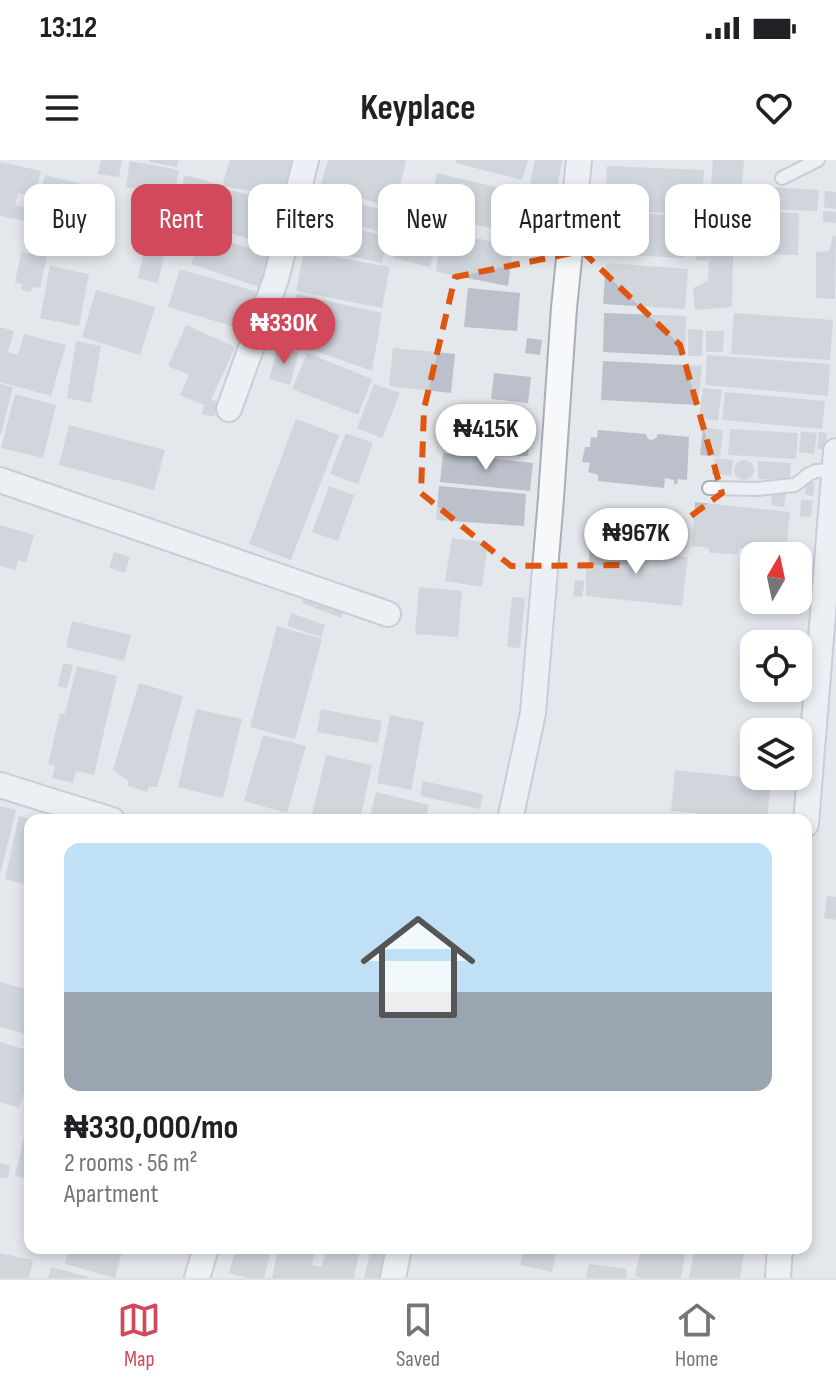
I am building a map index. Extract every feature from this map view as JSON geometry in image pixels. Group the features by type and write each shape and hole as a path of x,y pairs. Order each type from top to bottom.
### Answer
{"street":[{"path":"229,409 276,279 306,160"},
{"path":"511,814 533,713 564,308 579,160"},
{"path":"807,814 831,572 835,461"},
{"path":"0,480 388,614"},
{"path":"0,785 93,814"},
{"path":"197,1278 204,1254"},
{"path":"393,1278 398,1254"},
{"path":"778,1278 780,1254"}],"lane":[{"path":"782,178 818,160"},
{"path":"709,488 756,489 795,485 835,461"}],"highlighted area":[{"path":"582,251 680,345 722,493 625,565 511,566 421,493 424,409 455,277"}],"building":[{"path":"101,160 122,160 119,177 98,174"},
{"path":"149,160 178,160 177,167"},
{"path":"230,160 302,160 296,184 248,184 248,190 223,184"},
{"path":"328,160 406,160 400,184 378,184 378,203 362,199 362,184 321,184"},
{"path":"456,160 528,160 522,180 456,163"},
{"path":"535,160 562,160 558,184 530,184"},
{"path":"713,160 744,160 742,184 711,184"},
{"path":"130,161 179,170 176,184 131,184 131,188 126,187"},
{"path":"0,162 41,171 38,184 24,184 24,194 18,193 15,205 24,207 24,221 0,216"},
{"path":"607,166 704,170 703,184 665,184 665,212 649,212 649,184 606,184"},
{"path":"437,173 491,186 491,228 475,224 475,184 434,184"},
{"path":"45,175 82,184 43,184"},
{"path":"185,175 214,183 214,184 183,184"},
{"path":"780,187 819,190 817,211 780,210"},
{"path":"232,191 248,194 248,238 232,234"},
{"path":"825,191 836,192 836,209 824,207"},
{"path":"362,205 378,209 378,231 362,227"},
{"path":"823,211 836,212 836,223 823,222"},
{"path":"780,213 799,213 798,255 780,254"},
{"path":"649,214 665,215 665,256 684,258 646,256 649,256"},
{"path":"362,230 378,234 378,256 384,256 382,263 350,256 362,256"},
{"path":"833,235 836,236 835,299 816,298 816,252 829,251"},
{"path":"475,238 491,241 491,256 512,256 508,286 436,272 438,256 475,256"},
{"path":"232,242 248,248 248,256 272,256 262,288 191,264 194,256 232,256"},
{"path":"21,252 24,256 47,257 40,288 32,287 31,292 21,290 22,284 15,283"},
{"path":"143,256 164,256 158,283 138,278"},
{"path":"303,256 331,256 390,267 382,308 296,291"},
{"path":"393,256 433,256 430,267"},
{"path":"696,256 708,256 708,261 696,260"},
{"path":"709,256 733,256 732,307 695,310 693,288 708,281"},
{"path":"606,263 688,269 685,309 603,304"},
{"path":"50,266 89,274 79,326 40,318"},
{"path":"180,269 264,294 252,332 168,307"},
{"path":"468,288 520,293 517,331 464,327"},
{"path":"96,290 155,307 140,355 82,337"},
{"path":"297,294 382,313 372,371 287,338"},
{"path":"604,313 686,316 685,356 603,352"},
{"path":"734,313 833,320 830,360 731,354"},
{"path":"186,325 235,347 211,400 219,402 214,417 202,414 204,405 180,395 189,375 168,366"},
{"path":"0,327 14,331 8,352 18,355 24,334 66,345 51,396 0,382"},
{"path":"688,329 703,330 702,356 688,356"},
{"path":"706,331 724,331 723,352 706,352"},
{"path":"527,338 542,340 540,355 525,353"},
{"path":"76,341 101,346 91,403 67,398"},
{"path":"278,346 299,352 290,385 269,379"},
{"path":"393,348 455,354 451,393 389,386"},
{"path":"307,353 372,379 358,415 292,389"},
{"path":"707,355 830,364 828,396 705,385"},
{"path":"603,361 702,366 698,405 601,400"},
{"path":"494,373 531,377 528,403 491,399"},
{"path":"0,384 13,387 1,434 0,434"},
{"path":"374,384 400,393 382,438 357,428"},
{"path":"703,388 722,390 718,421 699,418"},
{"path":"725,392 825,401 822,429 722,420"},
{"path":"15,394 56,405 43,458 1,448"},
{"path":"467,413 532,420 528,456 495,456 464,447"},
{"path":"296,419 339,435 291,560 249,544"},
{"path":"69,425 165,450 154,490 59,465"},
{"path":"703,427 723,430 720,457 700,455"},
{"path":"730,429 798,433 796,459 728,455"},
{"path":"598,430 646,434 652,440 658,434 689,437 687,480 678,479 674,484 674,480 665,478 664,488 598,481 598,475 588,472 590,463 582,462 585,447 590,447 591,437 597,438"},
{"path":"801,431 817,433 814,454 799,452"},
{"path":"819,432 827,433 825,450 817,449"},
{"path":"346,433 373,443 358,484 330,474"},
{"path":"443,453 533,463 530,491 440,482"},
{"path":"715,458 733,460 731,476 712,474"},
{"path":"744,460 751,463 754,470 751,477 744,480 737,477 734,470 737,463"},
{"path":"758,461 791,463 790,480 758,479"},
{"path":"806,481 815,482 813,496 805,495"},
{"path":"329,486 354,495 338,541 312,532"},
{"path":"439,486 526,494 524,526 436,520"},
{"path":"772,492 786,494 784,507 771,505"},
{"path":"801,499 813,501 811,517 800,516"},
{"path":"695,502 790,512 787,542 740,542 737,554 710,553 708,548 692,546"},
{"path":"0,525 34,535 26,562 18,560 15,570 0,566"},
{"path":"452,538 488,543 482,587 445,581"},
{"path":"590,547 688,557 682,606 586,596 586,564 589,563"},
{"path":"114,552 130,557 125,573 109,568"},
{"path":"575,580 585,581 582,597 573,596"},
{"path":"419,587 462,591 458,637 415,634"},
{"path":"306,592 345,606 341,618 302,603"},
{"path":"512,597 525,598 520,648 507,647"},
{"path":"291,613 325,625 321,637 287,626"},
{"path":"72,621 131,635 124,661 66,647"},
{"path":"277,626 322,639 295,739 250,727"},
{"path":"63,663 73,665 67,688 58,686"},
{"path":"77,666 117,676 94,775 76,771 73,783 52,778 55,766 48,764 60,713 65,714"},
{"path":"139,683 183,696 157,787 149,787 147,792 128,786 128,781 113,770"},
{"path":"196,709 242,719 223,798 178,787"},
{"path":"321,709 382,721 378,743 317,732"},
{"path":"390,715 424,722 411,790 377,783"},
{"path":"263,735 306,746 287,813 244,801"},
{"path":"326,755 372,765 361,814 312,814"},
{"path":"675,770 740,777 740,790 770,790 768,814 671,811"},
{"path":"423,781 483,794 480,809 420,796"},
{"path":"376,792 429,805 427,814 370,814"},
{"path":"0,806 16,810 1,871 0,871"},
{"path":"19,816 24,817 24,880 23,884 5,879"},
{"path":"827,896 836,897 836,920 824,918"},
{"path":"0,982 24,988 24,1033 0,1027"},
{"path":"0,1042 24,1049 24,1092 19,1108 0,1102"},
{"path":"24,1137 24,1178 15,1176"},
{"path":"0,1163 10,1165 8,1178 0,1177"},
{"path":"0,1253 33,1260 29,1278 0,1278"},
{"path":"68,1254 121,1254 115,1278 65,1264"},
{"path":"234,1254 270,1254 264,1278 229,1273"},
{"path":"277,1254 314,1254 312,1265 321,1267 326,1254 359,1254 354,1278 272,1278"},
{"path":"370,1254 387,1254 382,1278 364,1278"},
{"path":"523,1254 556,1254 552,1272 520,1265"},
{"path":"640,1254 685,1254 681,1278 635,1276"},
{"path":"694,1254 744,1254 740,1278 689,1278"},
{"path":"589,1264 627,1269 626,1278 586,1278"},
{"path":"51,1267 89,1277 89,1278 48,1278"}]}
